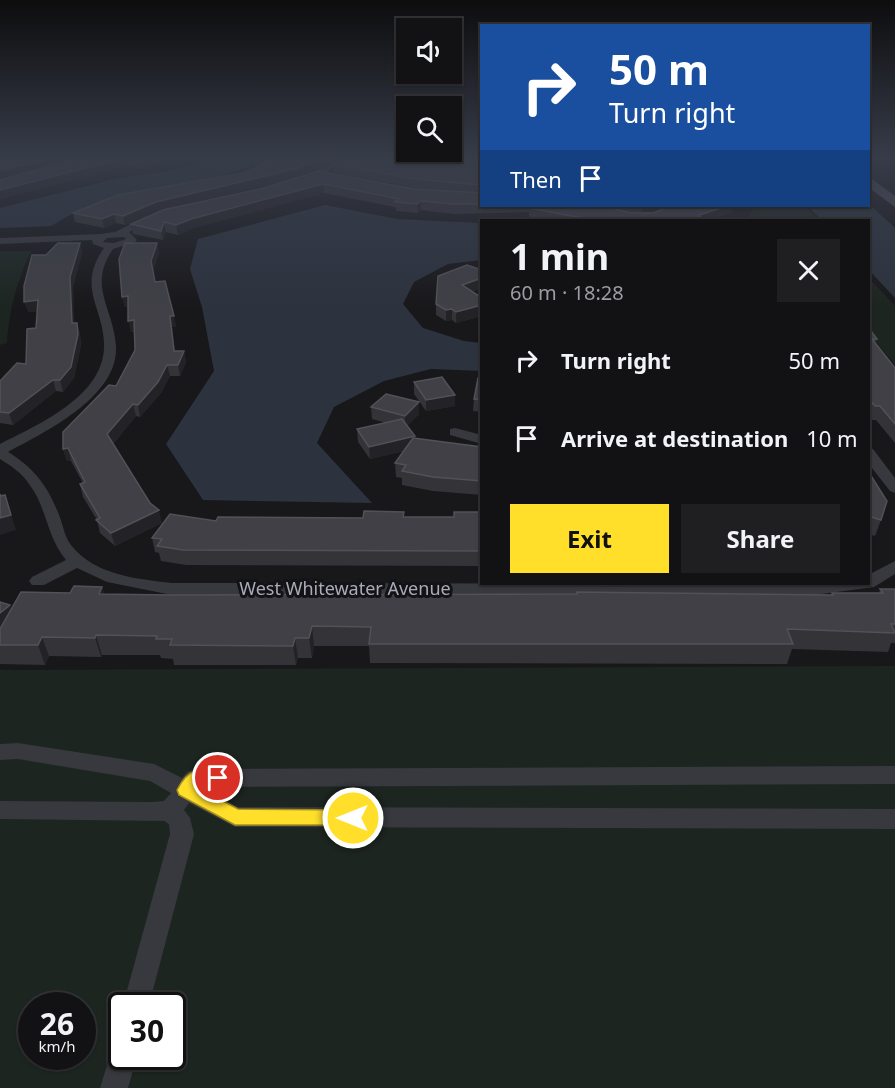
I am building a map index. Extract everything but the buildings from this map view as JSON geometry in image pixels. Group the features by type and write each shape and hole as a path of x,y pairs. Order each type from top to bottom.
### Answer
{"street":[{"path":"0,241 102,243 130,226 157,216"},
{"path":"0,246 132,240 130,235 119,233"},
{"path":"0,452 53,421 87,395 102,374 110,349 96,284 102,243"},
{"path":"455,432 480,439"},
{"name":"West Whitewater Avenue","path":"0,452 27,470 42,488 62,545 78,561 120,581 172,589 822,588 854,585"},
{"path":"870,457 895,488"},
{"path":"38,581 78,561"},
{"path":"870,582 895,566"},
{"path":"0,752 18,751 154,772 235,817 895,819"},
{"path":"169,812 195,778 895,775"},
{"path":"0,808 153,806 179,818 182,834 139,992"},
{"path":"114,1088 119,1070"}],"shaded area":[{"path":"753,208 807,208 817,219 748,219"},
{"path":"0,251 31,251 15,296 7,343 0,345"},
{"path":"870,279 895,306 895,365 870,335"},
{"path":"895,666 895,1088 0,1088 0,670"}],"water":[{"path":"0,208 88,208 75,212 51,226 0,228"},
{"path":"315,208 339,208 397,219 480,223 480,260 448,264 414,282 403,304 423,328 464,341 480,343 480,371 431,369 384,381 334,407 317,443 372,503 203,500 166,444 214,371 202,307 190,269 198,239"},
{"path":"809,208 873,208 895,228 895,298 870,271 870,219 821,219"}],"route":[{"path":"218,778 195,778 186,790 235,817 353,818"}]}
